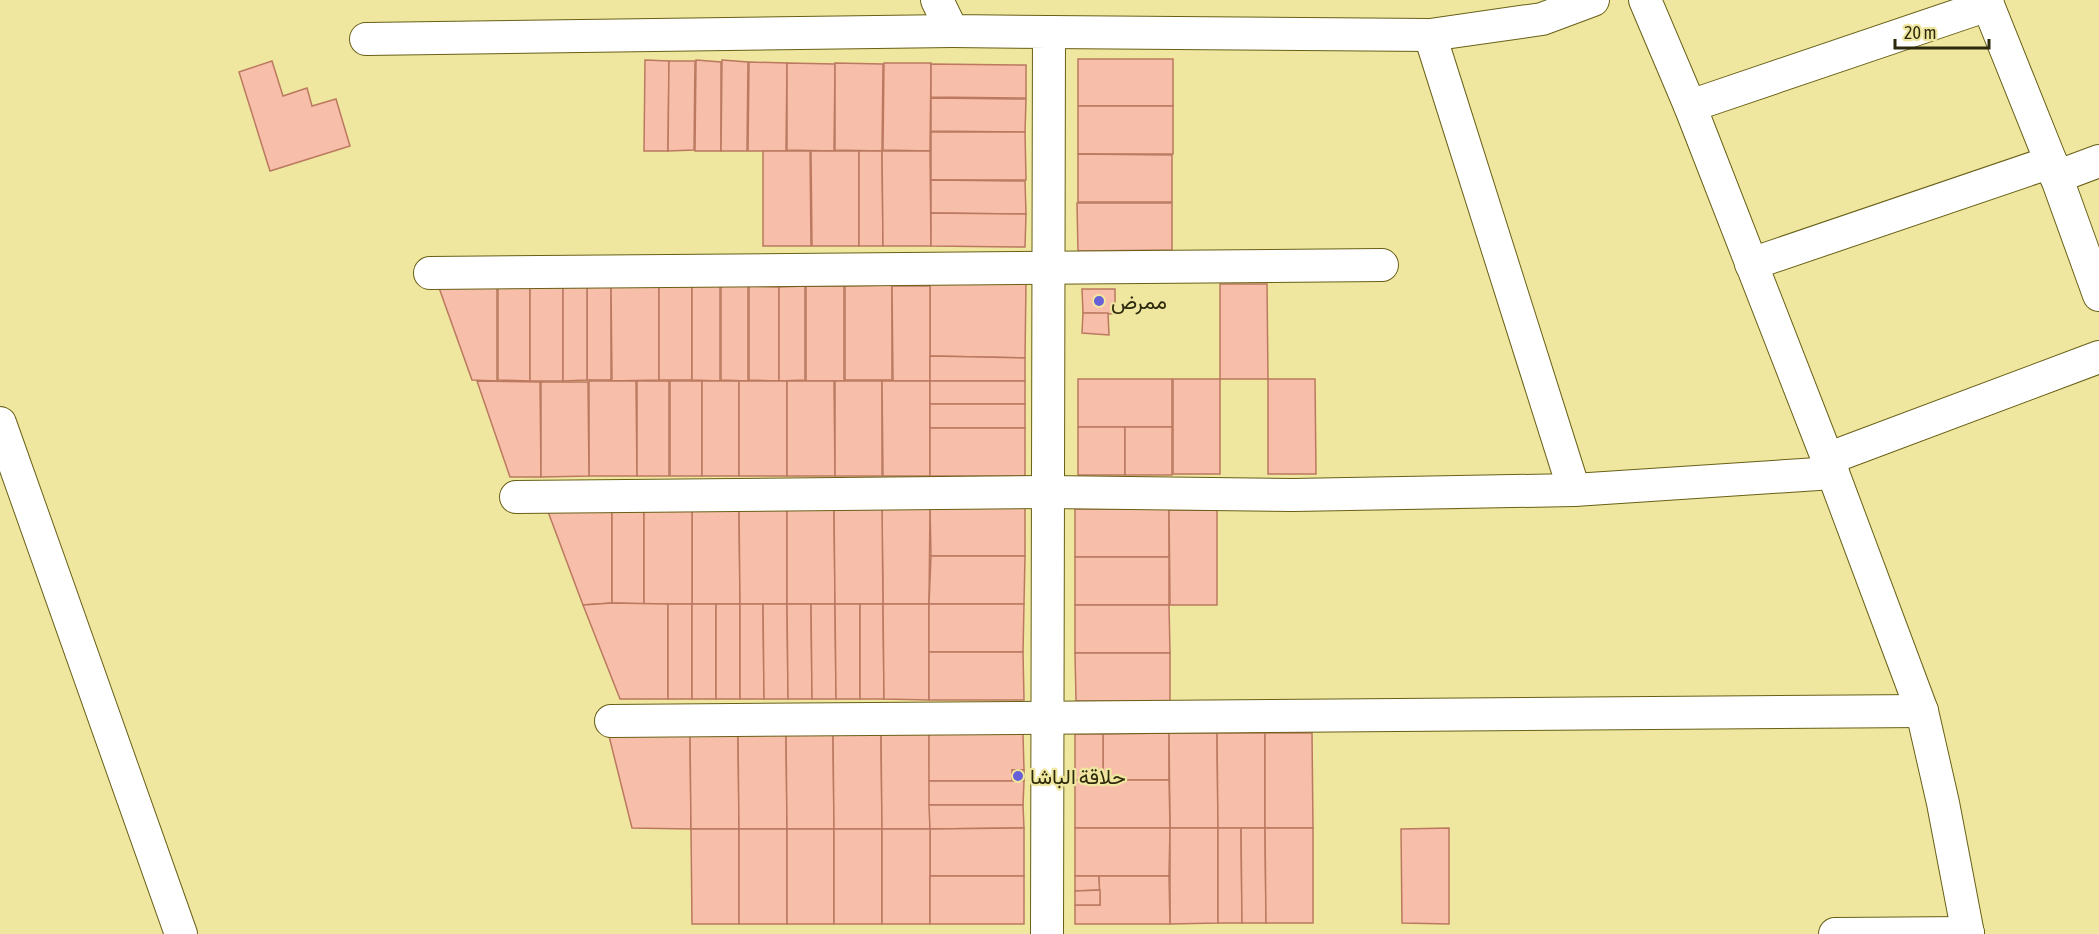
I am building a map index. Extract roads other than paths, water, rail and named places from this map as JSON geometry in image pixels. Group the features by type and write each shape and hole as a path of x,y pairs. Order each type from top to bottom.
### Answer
{"street":[{"path":"938,0 952,31"},
{"path":"366,39 952,31 1430,34 1542,19 1593,0"},
{"path":"1645,0 1690,106 1830,466 1922,711 1943,803 1968,934 1835,934"},
{"path":"1690,106 1987,3 2054,170 2099,295"},
{"path":"1047,934 1049,32"},
{"path":"1430,34 1574,490"},
{"path":"1751,264 2054,170 2099,161"},
{"path":"430,273 1382,266"},
{"path":"516,498 1048,492 1293,495 1574,490 1830,466 2099,357"},
{"path":"0,423 181,934"},
{"path":"610,721 1922,711"}],"place":[{"name":"ممرض","path":"1099,301"},
{"name":"حلاقة الباشا","path":"1018,776"}]}
